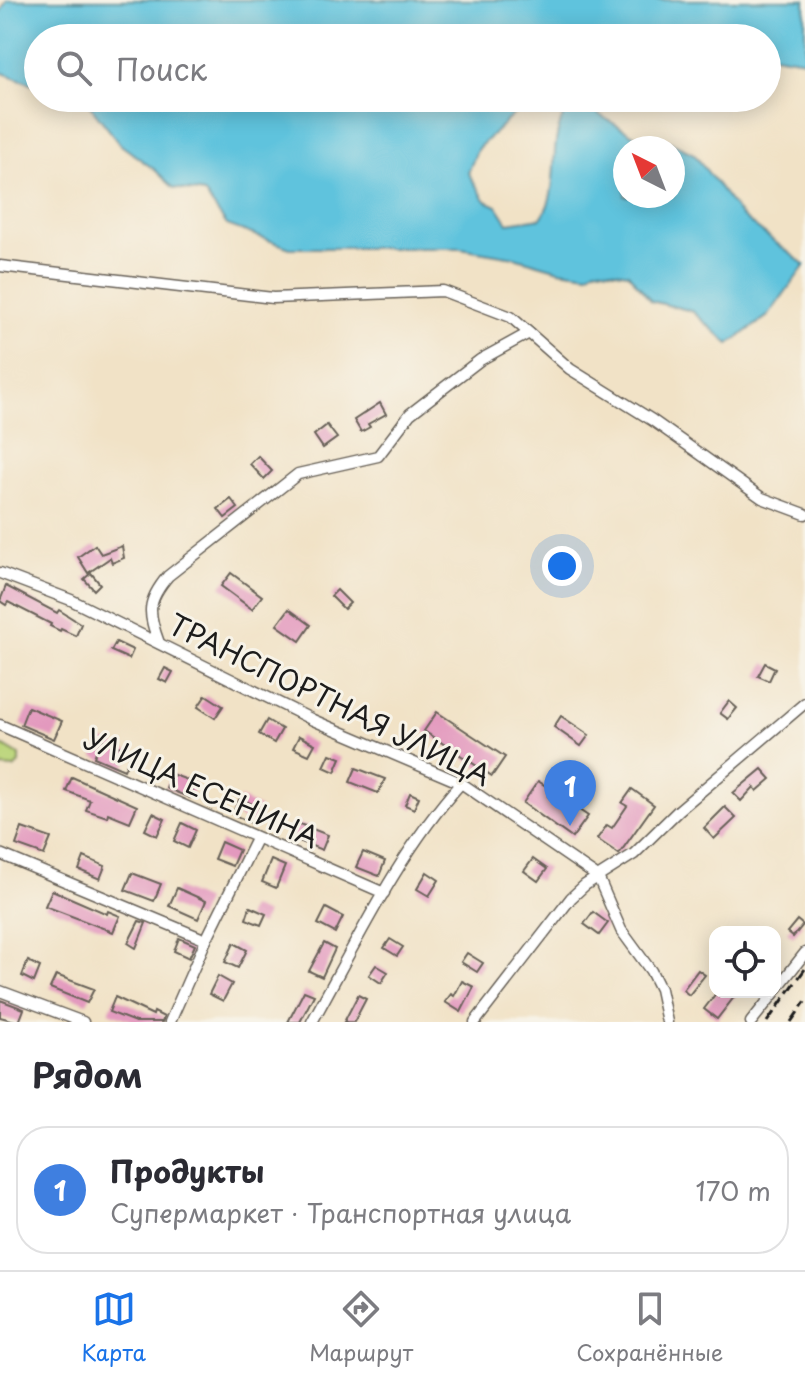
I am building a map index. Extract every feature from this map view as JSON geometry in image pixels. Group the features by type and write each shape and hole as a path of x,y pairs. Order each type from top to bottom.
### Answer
{"street":[{"path":"0,266 273,298 443,291 511,317 570,369 652,420 762,498 805,514"},
{"path":"159,643 150,618 151,603 168,576 298,474 378,456 410,414 480,360 529,333"},
{"name":"ТРАНСПОРТНАЯ УЛИЦА","path":"0,573 71,600 313,720 461,783 598,877"},
{"path":"475,1022 571,898 634,854 679,810 805,703"},
{"name":"УЛИЦА ЕСЕНИНА","path":"0,725 384,893"},
{"path":"312,1022 384,893 440,806 461,783"},
{"path":"170,1022 256,839"},
{"path":"0,854 206,940"},
{"path":"598,877 621,930 651,971 660,989 667,1022"},
{"path":"781,984 805,953"},
{"path":"0,991 83,1022"},
{"path":"751,1022 770,998"}],"green space":[{"path":"0,746 19,755 19,763 14,768 0,767"}],"water":[{"path":"7,0 805,0 805,60 781,56 781,24 24,24 24,81 0,72 0,13"},
{"path":"95,112 516,112 478,148 468,173 486,201 497,206 508,223 541,218 547,207 553,182 556,142 563,117 558,112 598,112 635,136 613,136 613,208 685,208 685,150 694,154 741,216 805,265 768,316 729,344 692,311 651,301 628,273 597,268 588,274 559,270 514,257 460,248 290,248 227,225 204,193 174,188 121,145"}],"building":[{"path":"380,403 386,414 368,424 370,427 361,432 354,420"},
{"path":"327,425 337,438 323,448 314,435"},
{"path":"258,456 272,471 264,479 250,464"},
{"path":"231,499 238,508 225,518 218,509"},
{"path":"95,545 101,554 122,546 124,558 112,563 110,558 88,573 78,557"},
{"path":"91,573 100,584 94,590 84,579"},
{"path":"231,573 262,596 252,609 221,586"},
{"path":"6,586 57,613 59,610 81,624 76,636 50,626 8,602 6,605 0,601"},
{"path":"337,590 350,603 344,609 331,596"},
{"path":"289,609 311,625 300,641 277,625"},
{"path":"116,642 133,650 129,659 111,651"},
{"path":"765,663 775,668 769,681 758,676"},
{"path":"165,668 173,672 167,683 159,679"},
{"path":"206,695 223,706 215,718 198,707"},
{"path":"729,701 737,708 728,719 720,713"},
{"path":"28,707 62,721 54,739 21,725"},
{"path":"437,712 505,757 492,776 424,731"},
{"path":"561,716 589,735 581,746 554,727"},
{"path":"267,720 282,729 274,743 259,734"},
{"path":"299,736 315,744 309,755 293,748"},
{"path":"101,739 132,752 124,770 94,757"},
{"path":"330,754 341,758 335,772 324,767"},
{"path":"356,768 385,779 378,793 350,782"},
{"path":"762,769 771,779 757,791 754,787 741,801 733,793"},
{"path":"171,774 196,783 190,798 166,788"},
{"path":"72,777 137,806 130,822 108,813 107,817 86,810 90,800 66,791"},
{"path":"538,781 552,790 548,796 570,811 573,806 588,816 572,838 523,803"},
{"path":"632,789 654,805 619,854 597,839 607,825 612,828 627,806 622,803"},
{"path":"410,793 419,797 414,809 405,805"},
{"path":"240,798 260,808 253,824 232,814"},
{"path":"725,807 736,818 714,839 704,828"},
{"path":"153,813 165,819 157,836 145,830"},
{"path":"182,823 196,830 188,848 174,841"},
{"path":"297,823 328,835 322,850 291,838"},
{"path":"22,828 51,838 44,855 16,845"},
{"path":"221,842 239,850 232,866 214,859"},
{"path":"363,852 385,861 379,876 356,867"},
{"path":"84,857 105,866 100,879 79,870"},
{"path":"533,859 547,869 538,881 524,871"},
{"path":"271,860 285,866 276,888 262,882"},
{"path":"427,872 439,880 429,896 417,889"},
{"path":"132,873 161,884 154,901 125,890"},
{"path":"177,888 206,901 198,919 169,906"},
{"path":"52,890 107,914 108,911 120,916 113,932 45,906"},
{"path":"250,907 266,914 261,925 246,919"},
{"path":"326,908 343,917 335,933 318,924"},
{"path":"593,912 608,923 599,935 584,924"},
{"path":"797,920 803,925 793,937 787,932"},
{"path":"139,921 146,923 136,948 128,943"},
{"path":"179,938 195,945 189,958 174,951"},
{"path":"390,939 403,947 397,956 384,948"},
{"path":"234,943 247,950 238,968 225,962"},
{"path":"324,943 335,949 322,977 309,971"},
{"path":"467,953 483,963 477,972 461,962"},
{"path":"28,961 40,967 34,982 22,976"},
{"path":"376,965 388,972 381,983 369,975"},
{"path":"698,970 705,975 689,995 683,990"},
{"path":"56,975 94,989 87,1003 50,988"},
{"path":"218,976 232,984 223,1001 209,994"},
{"path":"462,981 474,987 461,1012 445,1002 451,994 454,996"},
{"path":"304,991 314,995 300,1022 288,1022"},
{"path":"358,995 366,999 354,1022 344,1022"},
{"path":"115,997 164,1017 162,1022 135,1022 109,1012"},
{"path":"712,998 733,998 717,1019 704,1009"},
{"path":"0,1000 24,1009 19,1022 0,1017"}],"railway":[{"path":"767,1022 805,969"},
{"path":"791,1022 805,1002"}],"place":[{"name":"Продукты","path":"570,826"}]}
